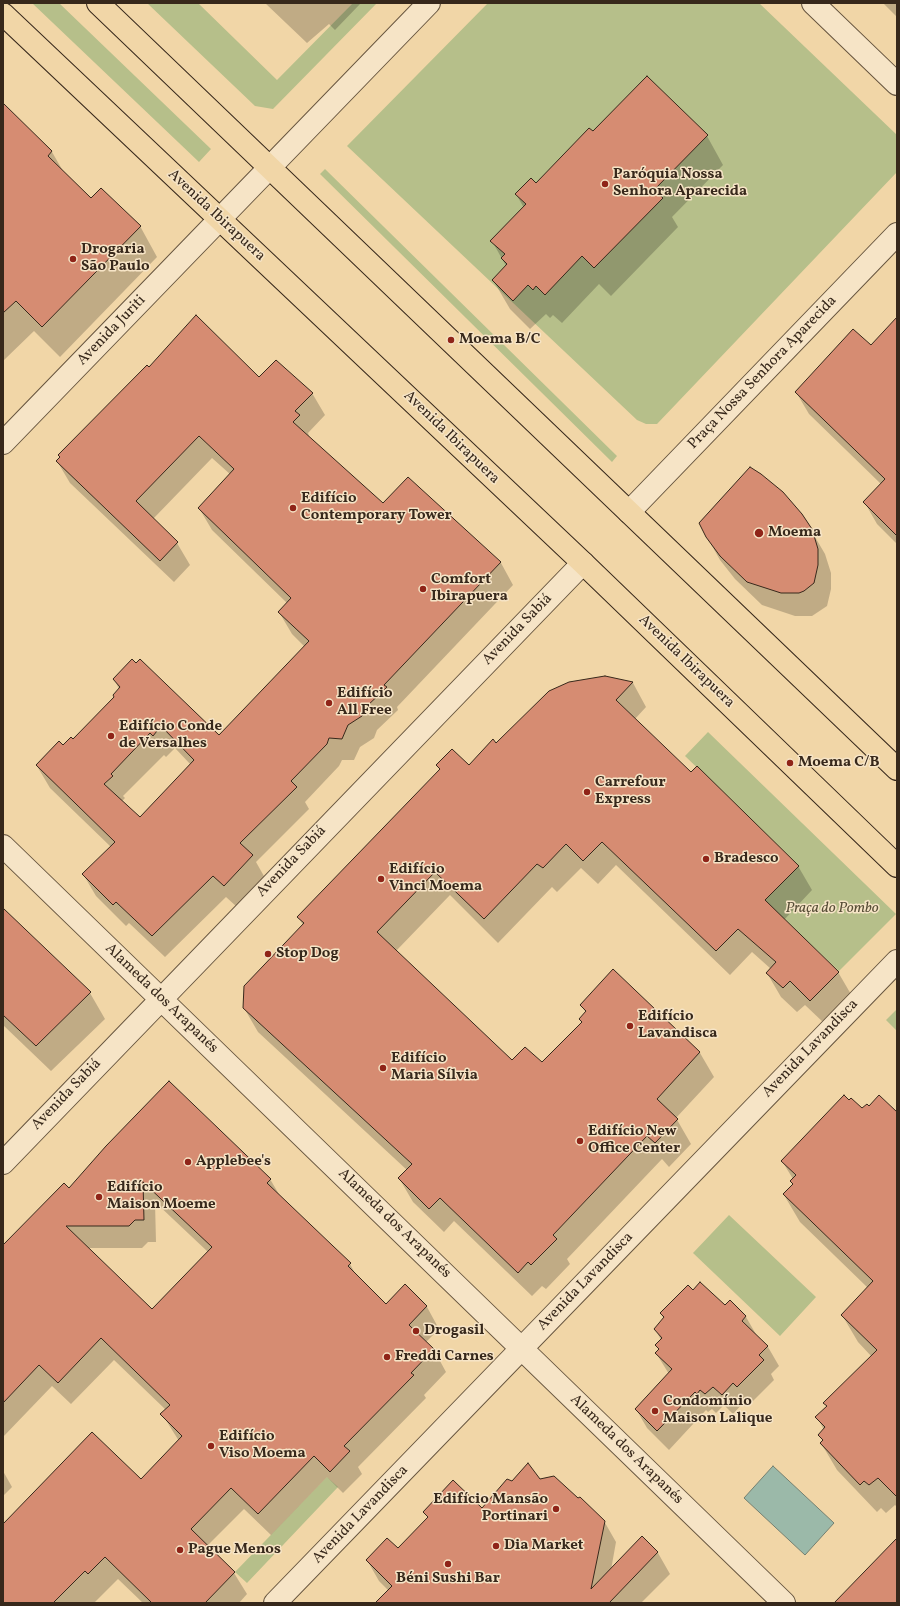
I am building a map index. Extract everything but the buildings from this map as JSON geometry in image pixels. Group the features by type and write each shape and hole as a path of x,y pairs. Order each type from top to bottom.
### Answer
{"main road":[{"path":"98,3 897,770"},
{"name":"Avenida Ibirapuera","path":"3,14 582,563 897,866"}],"street":[{"path":"271,168 429,3"},
{"path":"813,3 897,84"},
{"name":"Avenida Juriti","path":"3,443 271,168"},
{"name":"Praça Nossa Senhora Aparecida","path":"629,512 897,234"},
{"name":"Avenida Sabiá","path":"3,1163 582,563"},
{"name":"Alameda dos Arapanés","path":"3,846 784,1603"},
{"name":"Avenida Lavandisca","path":"275,1603 897,961"}],"green space":[{"path":"32,3 59,3 211,149 199,162"},
{"path":"147,3 198,3 277,80 353,3 377,3 273,109 255,106"},
{"path":"488,3 759,3 897,135 897,172 657,424 646,424 637,420 347,146"},
{"path":"325,169 617,456 612,462 320,174"},
{"name":"Praça do Pombo","path":"708,732 896,914 839,971 764,901 799,866 685,756"},
{"path":"897,1009 897,1031 886,1020"},
{"path":"729,1215 816,1297 780,1336 693,1253"},
{"path":"327,1477 338,1487 247,1583 235,1572"}],"shaded area":[{"path":"773,1466 834,1523 805,1555 744,1498"}],"place":[{"name":"Paróquia Nossa Senhora Aparecida","path":"605,184"},
{"name":"Drogaria São Paulo","path":"73,259"},
{"name":"Moema B/C","path":"451,340"},
{"name":"Edifício Contemporary Tower","path":"293,508"},
{"name":"Moema","path":"759,533"},
{"name":"Comfort Ibirapuera","path":"423,589"},
{"name":"Edifício All Free","path":"329,703"},
{"name":"Edifício Conde de Versalhes","path":"111,736"},
{"name":"Moema C/B","path":"790,763"},
{"name":"Carrefour Express","path":"587,792"},
{"name":"Bradesco","path":"706,859"},
{"name":"Edifício Vinci Moema","path":"381,879"},
{"name":"Stop Dog","path":"268,954"},
{"name":"Edifício Lavandisca","path":"630,1026"},
{"name":"Edifício Maria Sílvia","path":"383,1068"},
{"name":"Edifício New Office Center","path":"580,1141"},
{"name":"Applebee's","path":"188,1162"},
{"name":"Edifício Maison Moeme","path":"99,1197"},
{"name":"Drogasil","path":"416,1331"},
{"name":"Freddi Carnes","path":"387,1357"},
{"name":"Condomínio Maison Lalique","path":"655,1411"},
{"name":"Edifício Viso Moema","path":"211,1446"},
{"name":"Edifício Mansão Portinari","path":"556,1509"},
{"name":"Dia Market","path":"496,1546"},
{"name":"Pague Menos","path":"180,1550"},
{"name":"Béni Sushi Bar","path":"448,1564"}]}
